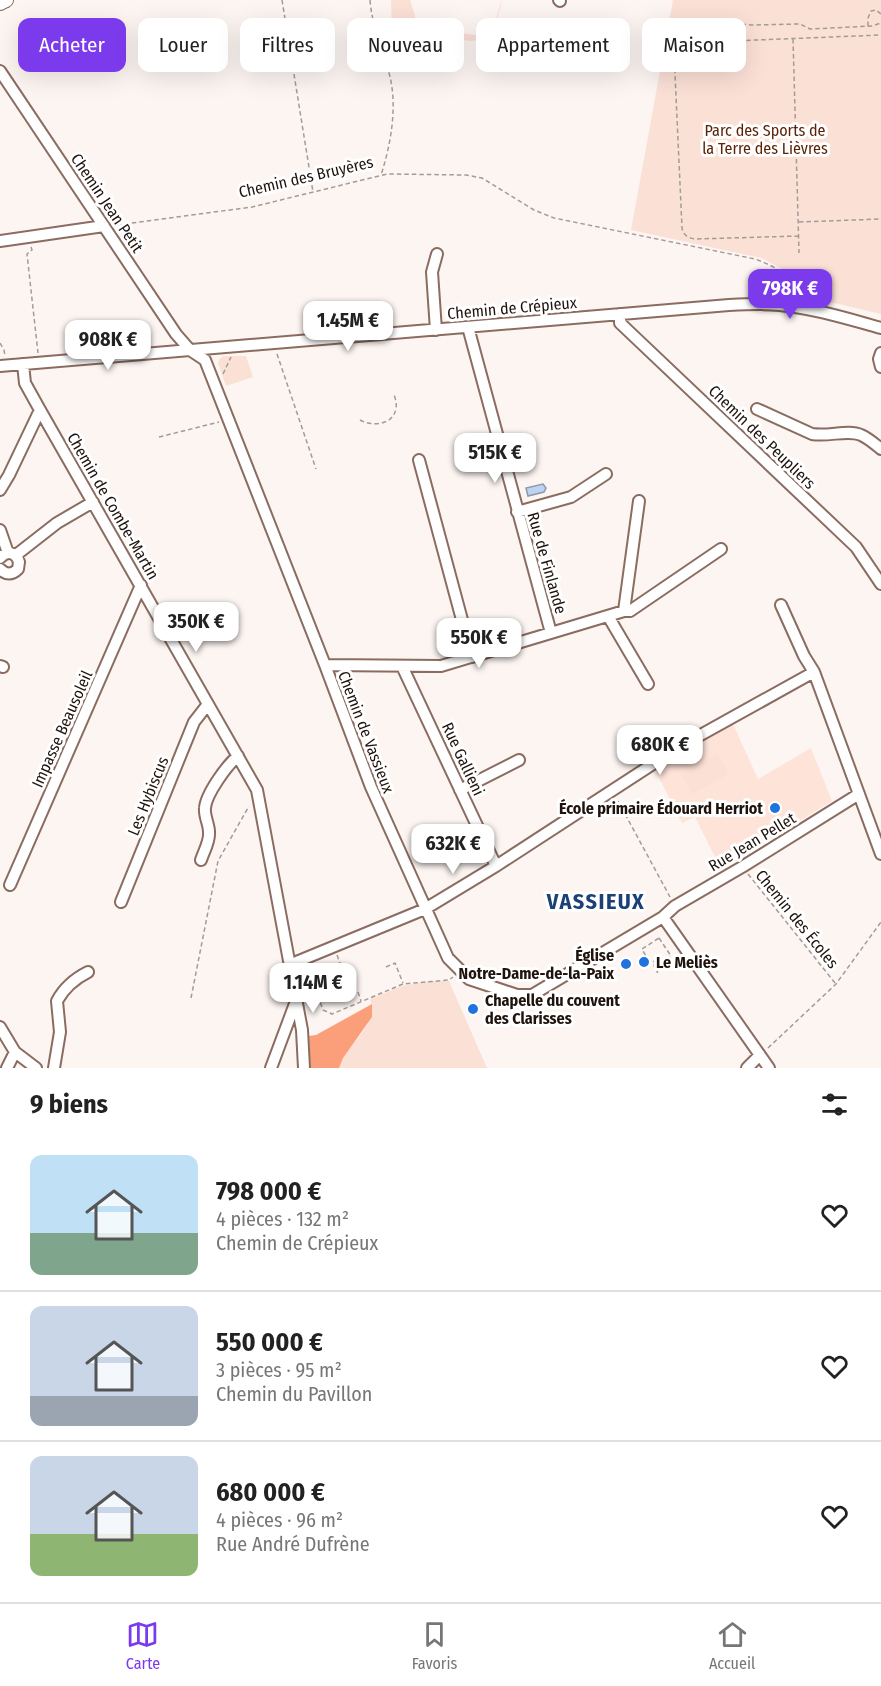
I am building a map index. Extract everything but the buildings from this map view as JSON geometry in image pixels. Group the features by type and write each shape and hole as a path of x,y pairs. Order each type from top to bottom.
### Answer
{"main road":[{"path":"0,3 6,0"}],"street":[{"name":"Chemin Jean Petit","path":"0,71 176,334 190,350"},
{"path":"0,241 104,226"},
{"path":"436,330 432,272 437,254"},
{"name":"Chemin de Crépieux","path":"3,366 729,304 793,306 825,312 881,328"},
{"name":"Chemin des Peupliers","path":"620,314 621,323 856,548 881,584"},
{"name":"Rue de Finlande","path":"468,327 551,633"},
{"name":"Chemin de Vassieux","path":"190,350 205,360 371,787 446,956 469,979 522,996 532,995 663,916"},
{"name":"Chemin de Combe-Martin","path":"23,364 26,383 40,410 257,790 289,965 301,1001 304,1068"},
{"path":"758,409 812,434 821,436 847,432 860,434 881,449"},
{"path":"0,490 4,474 40,410"},
{"path":"419,460 472,657"},
{"path":"517,512 571,496 606,474"},
{"path":"624,611 639,501"},
{"path":"8,555 93,502"},
{"path":"0,530 8,555"},
{"path":"325,665 441,666 630,611 721,549"},
{"path":"1,572 8,574 15,572 19,566 18,558 8,555"},
{"name":"Impasse Beausoleil","path":"10,885 141,585"},
{"path":"781,605 804,656 814,672 881,854"},
{"path":"608,616 648,684"},
{"name":"Rue Gallieni","path":"402,666 496,866"},
{"path":"289,965 425,909 496,866 679,747 814,672"},
{"name":"Les Hybiscus","path":"121,902 194,722 208,704"},
{"path":"201,860 210,831 205,813 207,799 228,764 238,756"},
{"path":"460,790 519,760"},
{"name":"Rue Jean Pellet","path":"663,916 675,906 859,794"},
{"path":"663,916 769,1068"},
{"path":"54,1068 60,1032 57,1001 77,977 88,972"},
{"path":"271,1068 301,1001"},
{"path":"0,1027 15,1052 36,1068"},
{"path":"7,1068 15,1052"},
{"path":"747,1068 760,1055"}],"path":[{"path":"282,0 313,193"},
{"path":"370,0 375,30 389,73 392,93 391,129 381,175"},
{"path":"868,27 871,11 876,10 881,14"},
{"path":"746,24 800,24 810,29 868,27 881,23"},
{"path":"799,236 695,239 685,235 682,228 674,52 682,43 881,35"},
{"path":"793,39 799,253"},
{"name":"Chemin des Bruyères","path":"104,226 252,207 381,175 474,176 489,182 534,210 554,218 755,259 776,268 787,277 791,285 793,306"},
{"path":"798,222 881,219"},
{"path":"30,237 32,250 27,254 39,363"},
{"path":"0,343 4,350 3,366"},
{"path":"273,343 316,469"},
{"path":"211,380 224,374 231,356 230,347"},
{"path":"360,420 365,423 378,424 393,416 396,409 394,394"},
{"path":"159,437 227,420"},
{"path":"612,791 675,906"},
{"path":"191,998 218,861 251,803 259,798"},
{"name":"Chemin des Écoles","path":"742,867 836,984"},
{"path":"760,1055 836,984 881,922"},
{"path":"659,938 642,949 648,960 661,963 671,956 659,938 660,931"},
{"path":"337,955 343,971"},
{"path":"655,962 654,966 659,975"},
{"path":"340,963 320,970 311,977 322,1010 332,1014 403,984 449,980 456,975"},
{"path":"386,967 395,963 403,984"},
{"path":"358,992 362,1001"},
{"path":"301,1001 318,996"}],"shaded area":[{"path":"733,724 758,779 811,748 832,801 721,869 695,817 682,823 654,768"},
{"path":"372,1004 372,1017 343,1058 339,1068 310,1068 309,1036 316,1035"}],"green space":[{"path":"391,0 410,0 415,18 392,18"},
{"name":"Parc des Sports de la Terre des Lièvres","path":"673,0 881,0 881,314 804,296 789,275 781,268 761,258 631,230 660,72 746,72 746,18 670,18"},
{"path":"464,34 476,35 476,40 464,40"},
{"path":"224,356 246,356 253,377 226,386 218,363"},
{"path":"718,754 729,774 692,794 681,774"},
{"path":"430,981 449,981 487,1068 339,1068 342,1059 370,1018 372,1009 370,999 402,986"}],"water":[{"path":"543,484 546,488 544,492 528,496 526,488"}],"place":[{"name":"École primaire Édouard Herriot","path":"775,808"},
{"name":"Le Meliès","path":"644,962"},
{"name":"Église Notre-Dame-de-la-Paix","path":"626,964"},
{"name":"Chapelle du couvent des Clarisses","path":"473,1009"}],"district":[{"name":"VASSIEUX","path":"596,901"}]}
